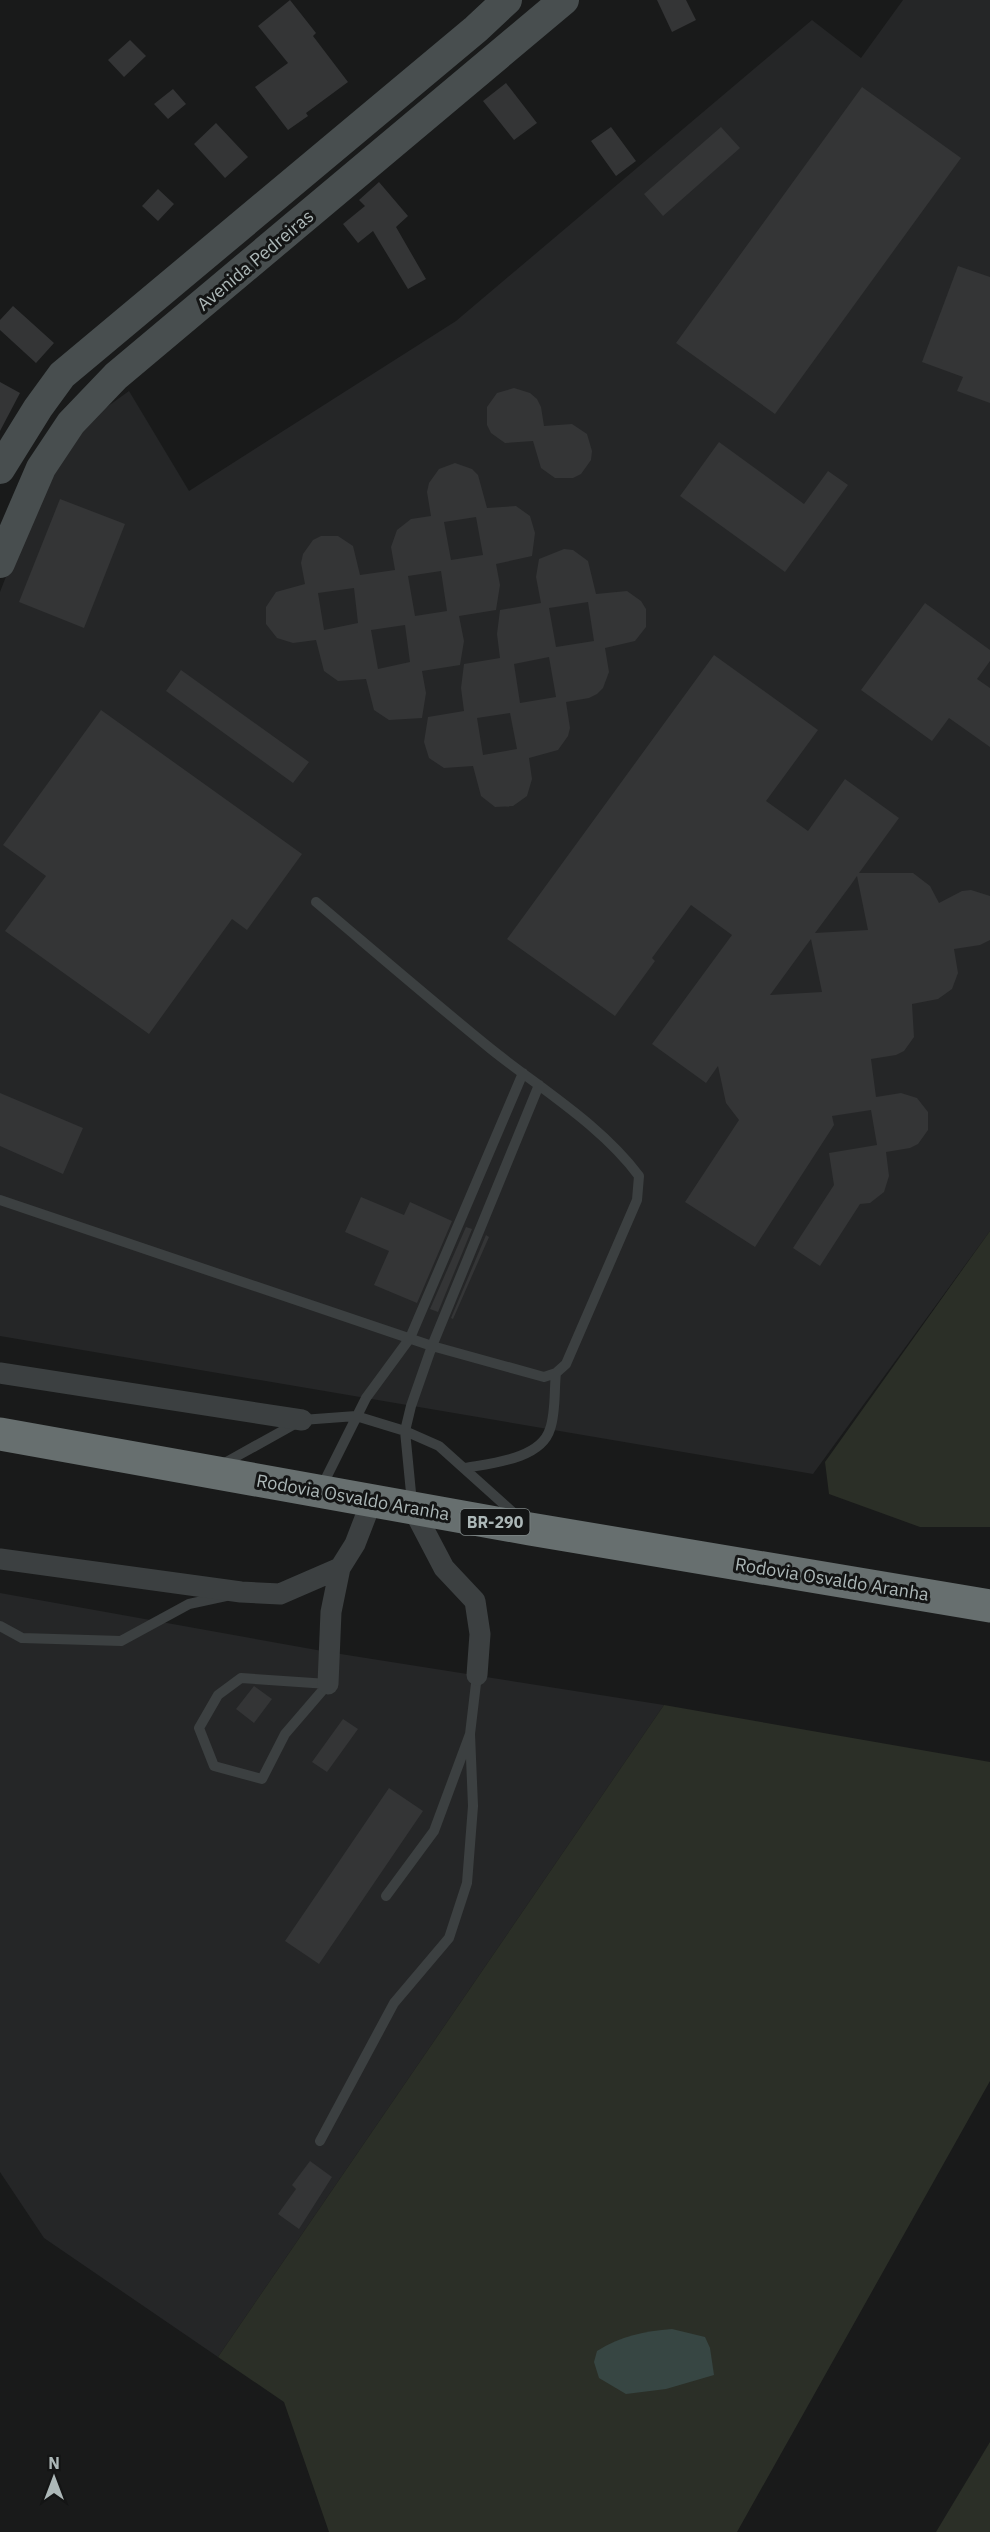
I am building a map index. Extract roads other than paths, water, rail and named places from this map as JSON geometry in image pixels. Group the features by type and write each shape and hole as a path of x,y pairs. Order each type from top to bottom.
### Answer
{"highway":[{"name":"Rodovia Osvaldo Aranha","path":"0,1434 530,1528 990,1605"}],"main road":[{"name":"Avenida Pedreiras","path":"0,469 38,408 62,375 507,0"},
{"name":"Avenida Pedreiras","path":"0,563 41,468 71,423 116,376 564,0"},
{"path":"277,195 300,222"},
{"path":"38,408 71,423"}],"street":[{"path":"0,1373 302,1420"},
{"path":"328,1684 331,1612 340,1568 355,1544 372,1500"},
{"path":"412,1507 444,1568 475,1601 480,1634 477,1675"},
{"path":"0,1559 241,1592 280,1594 340,1568"}],"lane":[{"path":"0,1200 432,1346 544,1377 556,1373 566,1364 637,1200 639,1176 625,1157 539,1084 316,902"},
{"path":"320,1491 356,1416 410,1338 523,1073"},
{"path":"412,1507 405,1431 432,1346 539,1084"},
{"path":"465,1468 513,1460 544,1441 551,1428 556,1373"},
{"path":"210,1471 302,1420 356,1416 405,1431 439,1446 530,1528"},
{"path":"0,1626 22,1638 121,1641 189,1604 241,1592"},
{"path":"320,2141 394,2003 449,1938 467,1883 473,1806 471,1734 477,1675"},
{"path":"241,1678 328,1684 285,1734 262,1779 214,1766 199,1728 218,1695 241,1678"},
{"path":"386,1896 434,1831 471,1734"}]}
